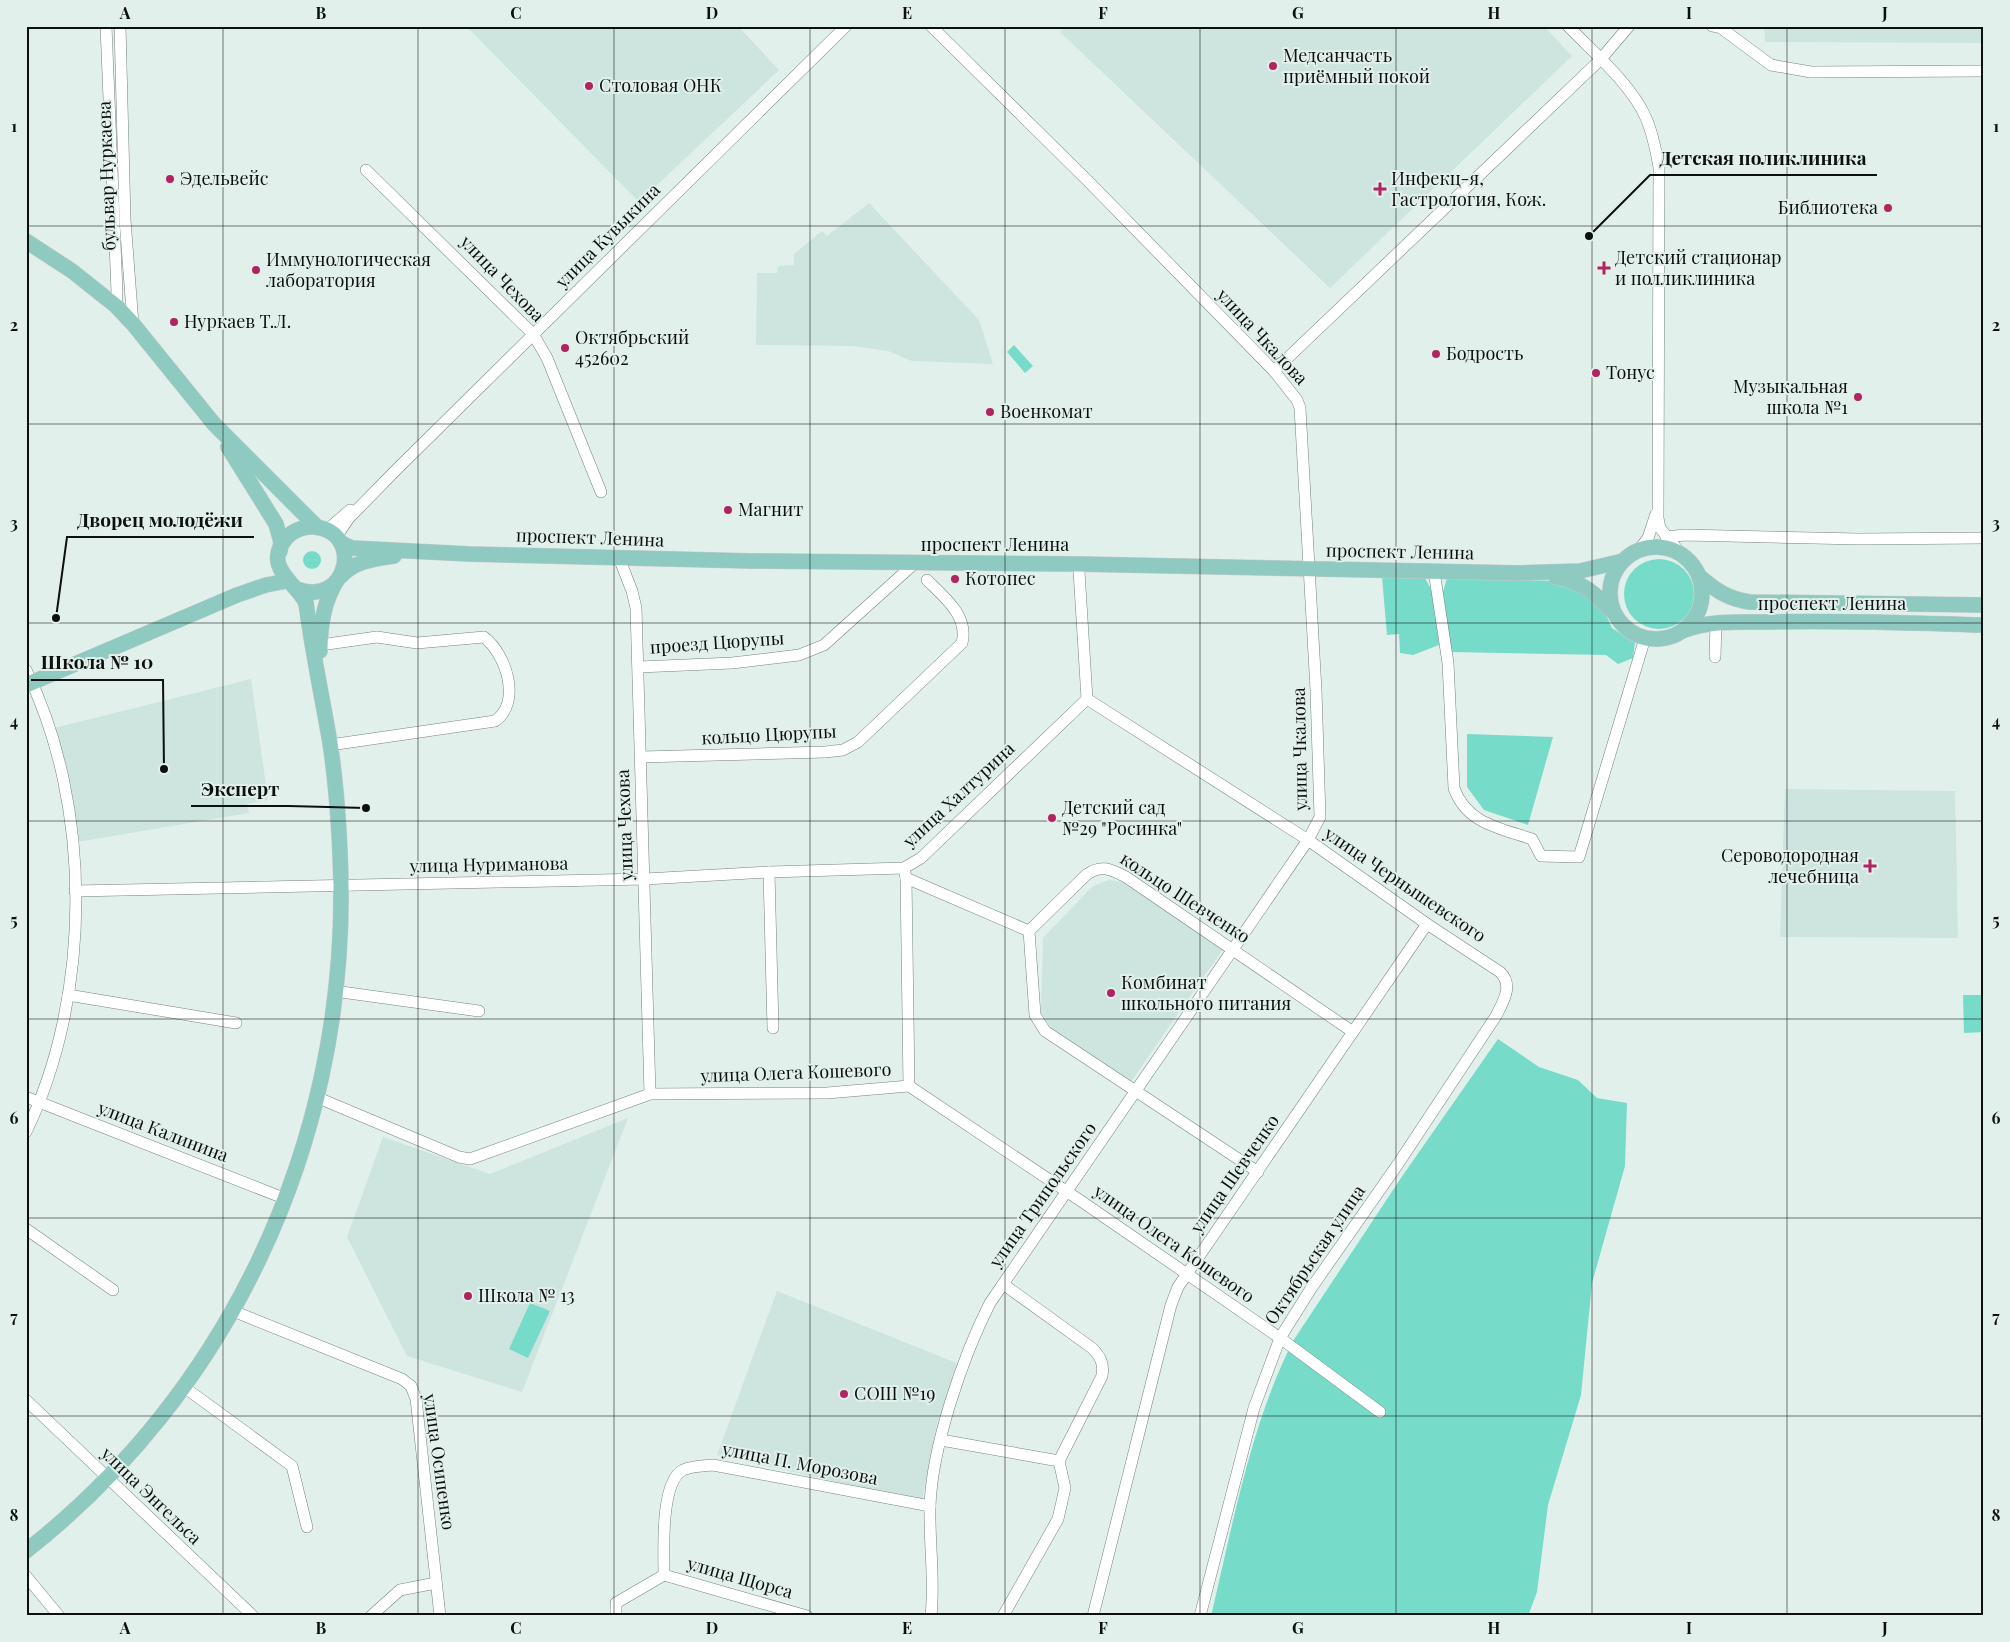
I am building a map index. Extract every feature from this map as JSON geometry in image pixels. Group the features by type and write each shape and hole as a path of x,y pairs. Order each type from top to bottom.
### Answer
{"main road":[{"path":"26,241 72,272 116,306 133,324 214,424 276,524 281,542 279,558 292,585 306,603 330,745 341,886 334,991 316,1097 286,1199 259,1262 233,1312 184,1387 146,1435 107,1478 72,1512 26,1551"},
{"path":"214,424 330,534 345,556 339,579 327,601 321,622 319,685"},
{"path":"237,595 263,579 279,558 287,537 294,532 301,528 330,534"},
{"name":"проспект Ленина","path":"330,534 352,548 469,554 618,558 1520,573 1580,572 1623,561"},
{"path":"1659,548 1681,554 1698,576 1702,588 1700,606 1692,623 1682,631 1664,639 1645,638 1627,629 1615,614 1611,605 1610,586 1623,561 1638,551 1659,548"},
{"name":"проспект Ленина","path":"339,579 349,568 372,560 393,556 469,554"},
{"name":"проспект Ленина","path":"1520,573 1560,578 1577,583 1591,590 1615,614"},
{"name":"проспект Ленина","path":"1698,576 1733,600 1750,602 1984,605"},
{"path":"28,679 266,585 292,585 318,592 339,579"},
{"name":"проспект Ленина","path":"1682,631 1702,624 1716,622 1806,621 1984,625"}],"street":[{"name":"бульвар Нуркаева","path":"106,26 116,306"},
{"name":"бульвар Нуркаева","path":"120,26 125,220 133,324"},
{"name":"улица Кувыкина","path":"330,534 350,518 533,334 846,26"},
{"name":"улица Чкалова","path":"930,26 1088,181 1274,371 1297,400 1300,408 1309,569 1320,817 1308,840"},
{"path":"1568,26 1633,96 1646,117 1654,141 1659,167 1657,498 1660,528 1681,554"},
{"path":"1274,371 1600,60 1629,26"},
{"path":"1712,26 1721,28 1771,65 1811,72 1984,71"},
{"name":"улица Чехова","path":"366,170 533,334 546,358 601,492"},
{"path":"1638,551 1652,528 1657,498"},
{"path":"1666,537 1685,535 1859,539 1984,538"},
{"name":"улица Чехова","path":"618,558 634,598 639,667 650,1094"},
{"name":"проезд Цюрупы","path":"639,667 732,663 798,655 824,644 915,563"},
{"path":"1079,571 1087,698"},
{"path":"1434,571 1448,663 1454,788 1458,799 1465,809 1486,824 1532,839 1542,856 1579,857 1645,638"},
{"name":"кольцо Цюрупы","path":"640,757 825,752 843,750 858,742 962,643 964,634 961,619 953,607 927,580"},
{"path":"1715,657 1716,622"},
{"path":"320,645 378,637 417,643 479,636 490,642 504,668 509,690 507,704 499,718 495,721 330,745"},
{"path":"26,1132 39,1102 57,1045 68,995 74,943 75,891 72,837 63,784 50,731 28,679"},
{"name":"улица Чернышевского","path":"1087,698 1308,840 1500,972"},
{"name":"улица Халтурина","path":"905,873 1087,698"},
{"name":"улица Трипольского","path":"931,1616 934,1590 930,1506 933,1474 941,1440 976,1330 1002,1284 1308,840"},
{"name":"кольцо Шевченко","path":"1029,931 1086,875 1096,868 1109,868 1126,877 1232,948 1353,1032"},
{"path":"769,872 773,1028"},
{"name":"улица Нуриманова","path":"75,891 645,879 769,872 905,873"},
{"path":"909,1086 905,873 1029,931 1035,1015 1045,1031 1258,1172"},
{"name":"улица Шевченко","path":"1093,1616 1171,1305 1186,1274 1428,924"},
{"name":"Октябрьская улица","path":"1200,1616 1254,1408 1280,1338 1312,1287 1398,1164 1496,1016 1507,992 1506,977 1500,972"},
{"path":"334,991 479,1011"},
{"path":"68,995 236,1023"},
{"name":"улица Олега Кошевого","path":"316,1097 458,1157 470,1158 650,1094 827,1093 909,1086 1065,1192 1081,1200 1280,1338 1380,1412"},
{"name":"улица Калинина","path":"26,1097 286,1199"},
{"path":"26,1229 113,1290"},
{"path":"1002,1284 1092,1348 1102,1361 1102,1376 1059,1461 1065,1488 1058,1519 1003,1616"},
{"name":"улица Осипенко","path":"233,1312 402,1379 410,1386 416,1399 440,1616"},
{"path":"184,1387 292,1466 307,1527"},
{"name":"улица Энгельса","path":"26,1400 252,1616"},
{"path":"941,1440 1059,1461"},
{"name":"улица П. Морозова","path":"664,1575 667,1502 675,1476 682,1470 696,1466 713,1465 930,1506"},
{"path":"616,1616 616,1603 664,1575"},
{"name":"улица Щорса","path":"664,1575 807,1616"},
{"path":"26,1576 59,1616"},
{"path":"371,1616 400,1590 436,1583"}],"shaded area":[{"path":"466,26 738,26 779,70 639,202"},
{"path":"1066,26 1544,26 1572,56 1330,288 1060,32"},
{"path":"1764,26 1982,26 1981,43 1765,42"},
{"path":"869,203 979,320 993,364 912,361 888,351 852,346 756,345 757,273 777,273 778,266 794,265 794,254 822,231 827,236"},
{"path":"251,679 268,800 247,804 249,813 77,842 54,728"},
{"name":"Сероводородная лечебница","path":"1785,789 1955,791 1958,938 1780,937"},
{"path":"1109,880 1126,883 1223,949 1130,1083 1052,1029 1041,1012 1043,938 1093,886"},
{"name":"Школа № 13","path":"628,1118 522,1392 407,1356 347,1237 383,1137 490,1174"},
{"name":"СОШ №19","path":"777,1291 959,1364 937,1424 922,1501 717,1455"}],"green space":[{"path":"1014,345 1033,366 1025,373 1007,352"},
{"path":"312,551 318,554 321,560 318,566 312,569 306,566 303,560 306,554"},
{"path":"1659,559 1672,562 1684,569 1691,581 1694,594 1691,607 1684,619 1672,626 1659,629 1646,626 1634,619 1627,607 1624,594 1627,581 1634,569 1646,562"},
{"path":"1382,577 1425,578 1433,593 1439,645 1413,655 1400,653 1399,634 1387,635"},
{"path":"1447,578 1560,581 1602,606 1612,628 1635,643 1633,658 1618,664 1606,655 1451,652 1443,592"},
{"path":"1467,734 1553,737 1528,825 1484,810 1467,787"},
{"path":"1963,995 1984,995 1984,1032 1964,1033"},
{"path":"1498,1039 1539,1067 1578,1080 1597,1098 1627,1103 1625,1166 1592,1283 1581,1395 1548,1505 1537,1592 1528,1616 1211,1616 1235,1511 1254,1441 1278,1373 1293,1341 1403,1175"},
{"path":"530,1303 550,1311 528,1358 509,1349"}],"place":[{"name":"Медсанчасть приёмный покой","path":"1273,66"},
{"name":"Столовая ОНК","path":"589,86"},
{"name":"Эдельвейс","path":"170,179"},
{"name":"Инфекц-я, Гастрология, Кож.","path":"1380,189"},
{"name":"Библиотека","path":"1888,208"},
{"name":"Детская поликлиника","path":"1589,236"},
{"name":"Детский стационар и полликлиника","path":"1604,268"},
{"name":"Иммунологическая лаборатория","path":"256,270"},
{"name":"Нуркаев Т.Л.","path":"174,322"},
{"name":"Октябрьский 452602","path":"565,348"},
{"name":"Бодрость","path":"1436,354"},
{"name":"Тонус","path":"1596,373"},
{"name":"Музыкальная школа №1","path":"1858,397"},
{"name":"Военкомат","path":"990,412"},
{"name":"Магнит","path":"728,510"},
{"name":"Котопес","path":"955,579"},
{"name":"Дворец молодёжи","path":"56,618"},
{"name":"Школа № 10","path":"164,769"},
{"name":"Эксперт","path":"366,808"},
{"name":"Детский сад №29 \"Росинка\"","path":"1052,818"},
{"name":"Сероводородная лечебница","path":"1870,866"},
{"name":"Комбинат школьного питания","path":"1111,993"},
{"name":"Школа № 13","path":"468,1296"},
{"name":"СОШ №19","path":"844,1394"}]}
